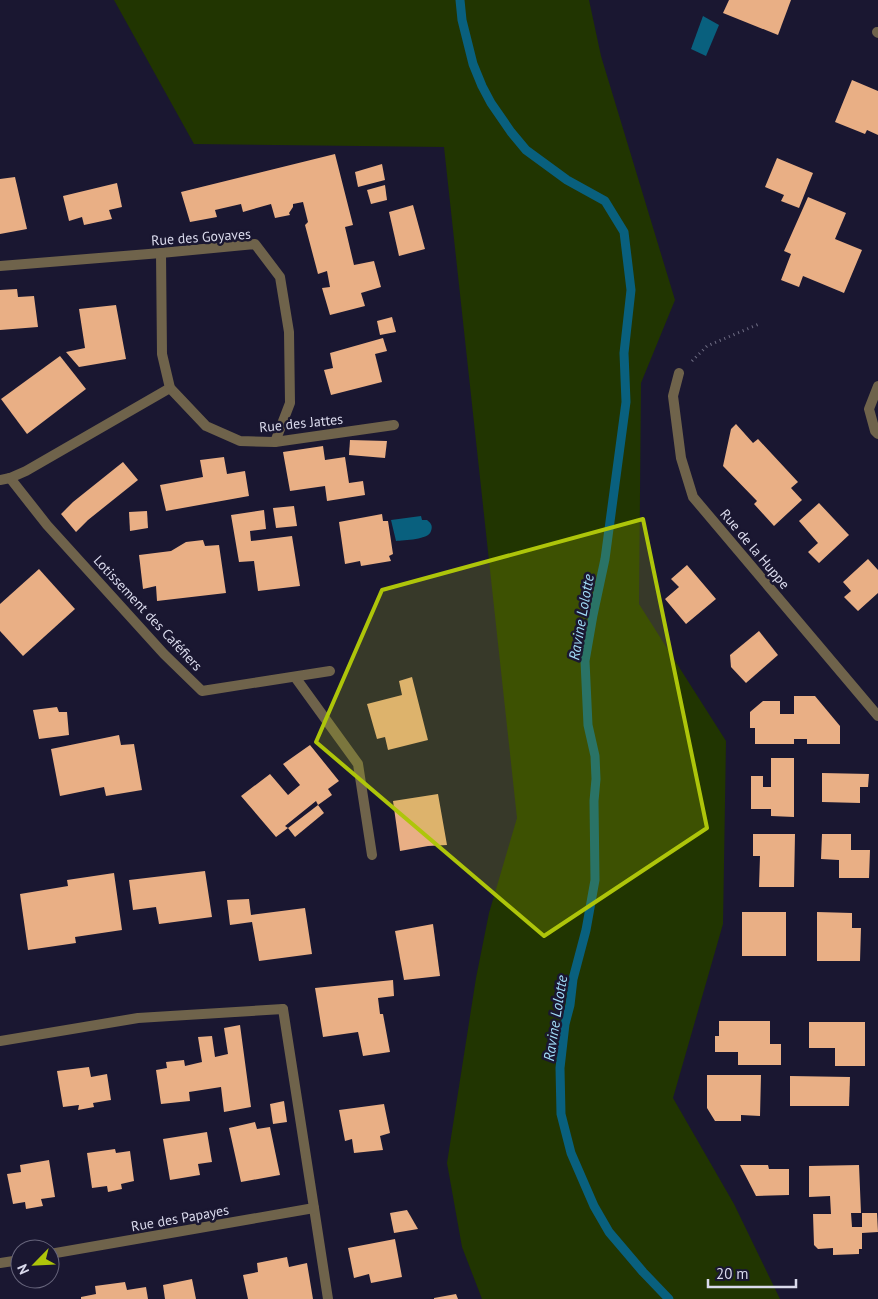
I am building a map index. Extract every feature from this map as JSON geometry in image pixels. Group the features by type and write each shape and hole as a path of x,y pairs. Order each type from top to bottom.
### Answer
{"street":[{"name":"Rue des Goyaves","path":"0,266 255,244 280,277 289,332 290,403 275,442"},
{"path":"5,479 26,471 170,388 162,354 161,253"},
{"name":"Rue de la Huppe","path":"679,373 673,396 674,405 681,458 693,497 878,716"},
{"path":"878,386 869,409 875,431 878,434"},
{"name":"Rue des Jattes","path":"170,388 206,426 240,441 275,442 394,425"},
{"name":"Lotissement des Caféfiers","path":"5,479 164,654 202,691 330,671"},
{"path":"295,677 358,764 372,855"},
{"path":"0,1041 138,1018 283,1009 328,1299"},
{"name":"Rue des Papayes","path":"60,1252 314,1208"}],"path":[{"path":"679,373 707,346 759,324"}],"highlighted area":[{"path":"643,519 707,828 544,936 316,742 382,590"}],"green space":[{"path":"114,0 589,0 601,56 675,300 641,383 639,604 726,741 723,924 673,1098 734,1204 780,1299 482,1299 462,1247 447,1163 476,978 489,913 517,818 444,147 194,144"}],"water":[{"path":"703,16 719,25 706,56 691,49"},
{"path":"421,516 422,520 430,522 432,529 429,534 416,539 396,541 391,520"}],"building":[{"path":"729,0 791,0 778,35 723,13"},
{"path":"852,80 878,91 878,135 867,130 865,134 835,122"},
{"path":"335,154 353,225 345,227 354,265 374,261 381,287 361,293 365,306 330,315 322,288 330,287 327,271 318,274 305,225 308,222 303,202 293,204 290,215 275,218 271,204 243,212 241,204 215,210 217,217 190,222 181,192"},
{"path":"777,158 813,173 799,208 781,201 784,195 765,187"},
{"path":"382,164 385,180 358,187 355,172"},
{"path":"15,177 27,229 0,234 0,179"},
{"path":"117,183 122,207 109,210 112,219 84,225 82,217 69,221 63,196"},
{"path":"385,185 387,200 371,204 367,190"},
{"path":"808,197 846,213 835,239 862,250 844,293 803,276 799,287 781,280 791,254 784,251"},
{"path":"413,205 425,249 399,256 389,212"},
{"path":"17,289 18,297 34,296 38,327 0,330 0,290"},
{"path":"116,305 126,359 79,367 66,352 85,348 79,309"},
{"path":"392,317 396,332 380,335 377,321"},
{"path":"383,338 387,351 375,354 382,382 331,395 324,370 333,368 330,353"},
{"path":"60,356 86,389 27,434 1,399"},
{"path":"736,424 753,443 758,439 798,482 791,488 802,500 774,526 754,504 757,501 723,466 731,429"},
{"path":"350,440 387,441 385,458 349,455"},
{"path":"323,446 325,460 345,457 349,483 363,481 365,495 327,501 325,486 290,491 283,452"},
{"path":"224,457 227,474 245,471 249,496 166,511 160,485 203,477 200,460"},
{"path":"123,462 138,480 76,532 61,514"},
{"path":"819,503 849,535 819,563 808,552 818,543 799,521"},
{"path":"294,506 297,526 276,528 273,508"},
{"path":"264,510 266,529 250,531 251,541 292,536 300,586 258,591 254,561 239,562 231,515"},
{"path":"147,511 148,528 130,531 129,512"},
{"path":"382,514 383,521 388,521 393,554 389,556 391,561 361,566 360,561 345,564 339,522"},
{"path":"203,540 205,546 219,545 226,593 157,601 156,586 143,589 139,555 171,551 186,542"},
{"path":"868,559 878,570 878,593 858,611 844,597 851,591 843,582"},
{"path":"687,565 716,599 686,624 665,599 679,587 671,579"},
{"path":"39,569 75,609 23,656 0,631 0,604"},
{"path":"759,631 778,655 746,683 731,667 730,655"},
{"path":"412,677 428,740 388,750 385,737 377,739 367,704 402,695 399,681"},
{"path":"794,696 815,696 840,726 840,744 807,744 807,739 794,739 794,744 755,744 755,728 750,728 750,712 763,701 780,701 780,714 794,714"},
{"path":"57,707 59,712 67,712 69,735 39,739 33,710"},
{"path":"119,735 121,745 134,744 142,790 106,796 104,787 60,796 51,749"},
{"path":"310,745 339,781 328,789 332,795 318,805 316,801 285,826 288,828 276,837 241,796 270,774 288,795 300,785 283,764"},
{"path":"771,758 794,758 794,817 771,816 771,809 751,809 751,776 763,776 763,787 771,787"},
{"path":"822,773 869,774 868,787 860,787 860,803 822,802"},
{"path":"438,794 447,845 400,851 393,801"},
{"path":"318,805 324,813 295,837 288,828"},
{"path":"753,834 795,834 794,887 759,887 760,856 753,856"},
{"path":"822,834 851,834 851,850 870,850 869,878 839,878 839,860 821,859"},
{"path":"205,871 212,917 159,924 156,907 133,910 129,880"},
{"path":"114,873 122,930 75,937 76,943 28,950 20,894 68,886 67,880"},
{"path":"249,899 251,915 305,908 312,954 259,961 252,922 230,925 227,900"},
{"path":"742,912 786,912 786,956 742,956"},
{"path":"817,912 852,913 852,928 861,928 860,961 817,961"},
{"path":"433,924 440,976 404,980 395,931"},
{"path":"393,980 394,996 378,998 380,1014 383,1014 390,1052 363,1056 358,1032 323,1037 315,988"},
{"path":"719,1021 770,1021 770,1044 781,1044 781,1065 738,1065 738,1052 715,1052 715,1036 719,1036"},
{"path":"809,1022 865,1022 865,1066 835,1066 835,1048 809,1048"},
{"path":"240,1025 251,1107 224,1112 221,1087 189,1092 190,1101 161,1104 156,1070 167,1068 166,1062 184,1060 185,1066 202,1062 198,1037 212,1036 215,1057 228,1054 224,1028"},
{"path":"89,1067 91,1077 107,1074 111,1100 93,1103 94,1107 78,1110 79,1105 63,1107 57,1071"},
{"path":"707,1075 761,1075 760,1116 741,1115 741,1121 715,1121 707,1108"},
{"path":"790,1076 850,1077 849,1106 790,1106"},
{"path":"284,1101 287,1122 273,1124 270,1104"},
{"path":"384,1104 390,1133 380,1136 383,1150 354,1153 352,1139 345,1141 339,1110"},
{"path":"255,1122 257,1129 270,1127 280,1175 241,1182 229,1128"},
{"path":"207,1132 212,1162 198,1164 200,1175 170,1180 163,1139"},
{"path":"115,1149 116,1153 130,1151 134,1181 121,1184 122,1189 108,1192 107,1186 92,1188 87,1153"},
{"path":"49,1160 55,1197 41,1199 43,1206 26,1209 25,1202 13,1204 7,1174 21,1172 20,1165"},
{"path":"740,1165 768,1165 769,1169 789,1169 789,1195 756,1196"},
{"path":"859,1165 861,1213 851,1213 852,1227 862,1227 862,1213 877,1213 878,1232 862,1233 862,1249 859,1249 859,1254 833,1255 833,1248 818,1249 814,1245 813,1214 831,1214 830,1196 809,1197 809,1166"},
{"path":"407,1210 418,1229 394,1233 390,1213"},
{"path":"395,1239 402,1277 371,1283 369,1274 354,1278 348,1248"},
{"path":"287,1257 289,1267 307,1263 313,1299 248,1299 243,1275 258,1272 257,1263"},
{"path":"192,1279 196,1299 165,1299 163,1285"},
{"path":"125,1282 127,1290 146,1287 148,1299 81,1299 81,1297 96,1294 95,1286"},
{"path":"456,1294 458,1299 434,1299 434,1298"}],"waterway":[{"name":"Ravine Lolotte","path":"460,0 462,20 473,64 491,103 511,132 526,150 567,180 605,201 624,232 631,290 624,353 626,402 605,559 585,661 588,725 595,756 595,880 565,1024 560,1068 561,1114 571,1153 594,1206 609,1232 669,1299"}]}
